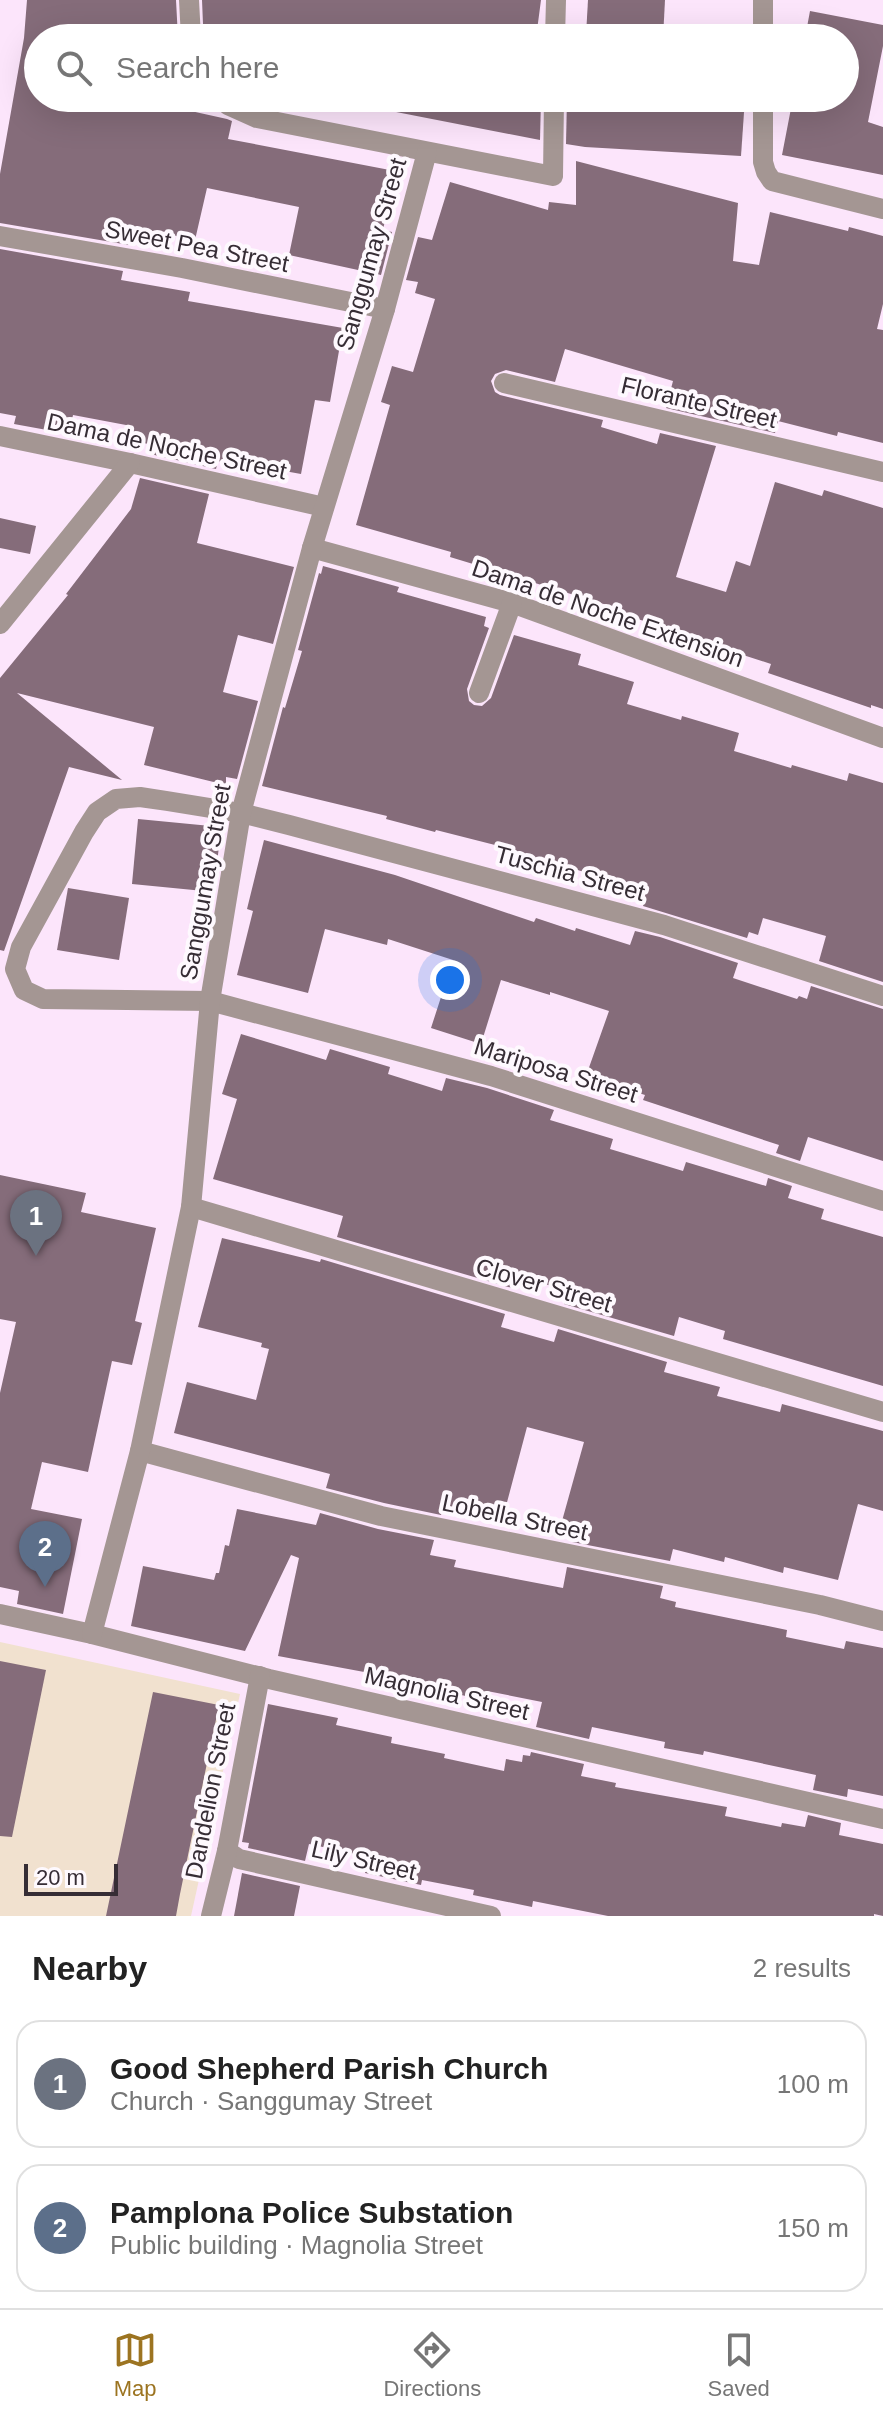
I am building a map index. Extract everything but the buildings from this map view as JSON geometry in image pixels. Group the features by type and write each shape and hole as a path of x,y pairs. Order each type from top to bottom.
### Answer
{"street":[{"path":"189,0 190,24"},
{"path":"555,24 556,0"},
{"path":"763,0 763,24"},
{"path":"244,112 257,118 553,176 554,112"},
{"path":"763,112 763,162 772,181 883,209"},
{"name":"Sanggumay Street","path":"92,1634 140,1451 191,1207 210,1001 241,813 312,548 385,309 427,152"},
{"name":"Sweet Pea Street","path":"0,236 182,268 385,309"},
{"name":"Florante Street","path":"504,383 883,472"},
{"name":"Dama de Noche Street","path":"0,436 324,507"},
{"path":"0,624 130,463"},
{"name":"Dama de Noche Extension","path":"312,548 512,603 883,738"},
{"path":"479,693 512,603"},
{"name":"Tuschia Street","path":"210,1001 73,1001 43,999 24,990 15,969 21,947 84,832 97,812 116,799 140,797 241,813 664,925 883,996"},
{"name":"Mariposa Street","path":"210,1001 491,1076 883,1201"},
{"name":"Clover Street","path":"191,1207 883,1412"},
{"name":"Lobella Street","path":"140,1451 381,1516 820,1605 883,1621"},
{"name":"Magnolia Street","path":"0,1614 883,1819"},
{"name":"Dandelion Street","path":"211,1916 227,1851 260,1676"},
{"name":"Lily Street","path":"227,1851 239,1859 491,1916"}],"shaded area":[{"path":"0,1642 240,1694 191,1916 0,1916"}],"place":[{"name":"Good Shepherd Parish Church","path":"36,1256"},
{"name":"Pamplona Police Substation","path":"45,1587"}]}
